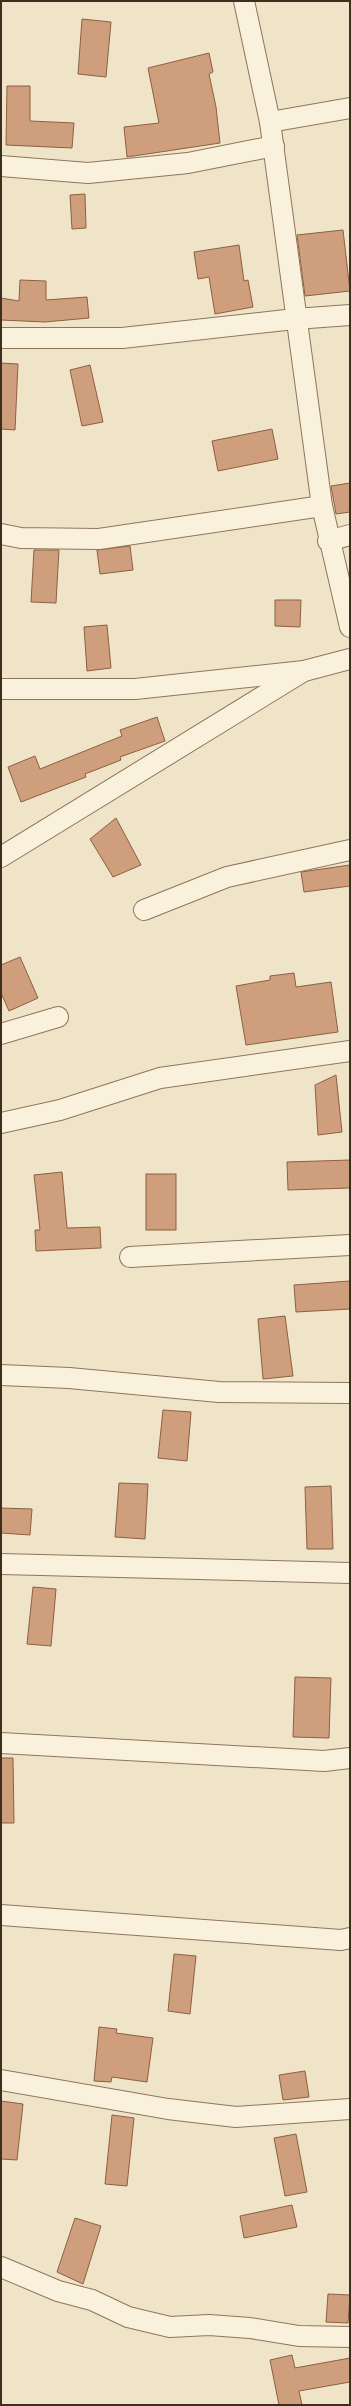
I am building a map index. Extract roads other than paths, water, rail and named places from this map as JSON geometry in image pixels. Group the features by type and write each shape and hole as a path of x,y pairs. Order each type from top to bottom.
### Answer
{"street":[{"path":"244,1 274,146 295,319 322,506 328,541 350,627"},
{"path":"270,122 350,108"},
{"path":"1,166 88,173 188,162 274,146"},
{"path":"1,338 122,338 295,319 350,316"},
{"path":"1,534 21,538 99,539 322,506"},
{"path":"328,541 350,535"},
{"path":"1,690 135,690 304,671 350,660"},
{"path":"1,857 304,671"},
{"path":"144,910 227,877 350,850"},
{"path":"1,1034 58,1017"},
{"path":"1,1123 60,1110 160,1078 350,1051"},
{"path":"130,1257 350,1245"},
{"path":"1,1375 69,1378 219,1392 350,1393"},
{"path":"1,1564 350,1573"},
{"path":"1,1743 324,1761 350,1758"},
{"path":"1,1915 341,1940 350,1938"},
{"path":"1,2080 168,2109 236,2117 350,2109"},
{"path":"1,2267 58,2291 92,2300 128,2318 170,2327 208,2325 250,2328 300,2336 350,2337"}]}
